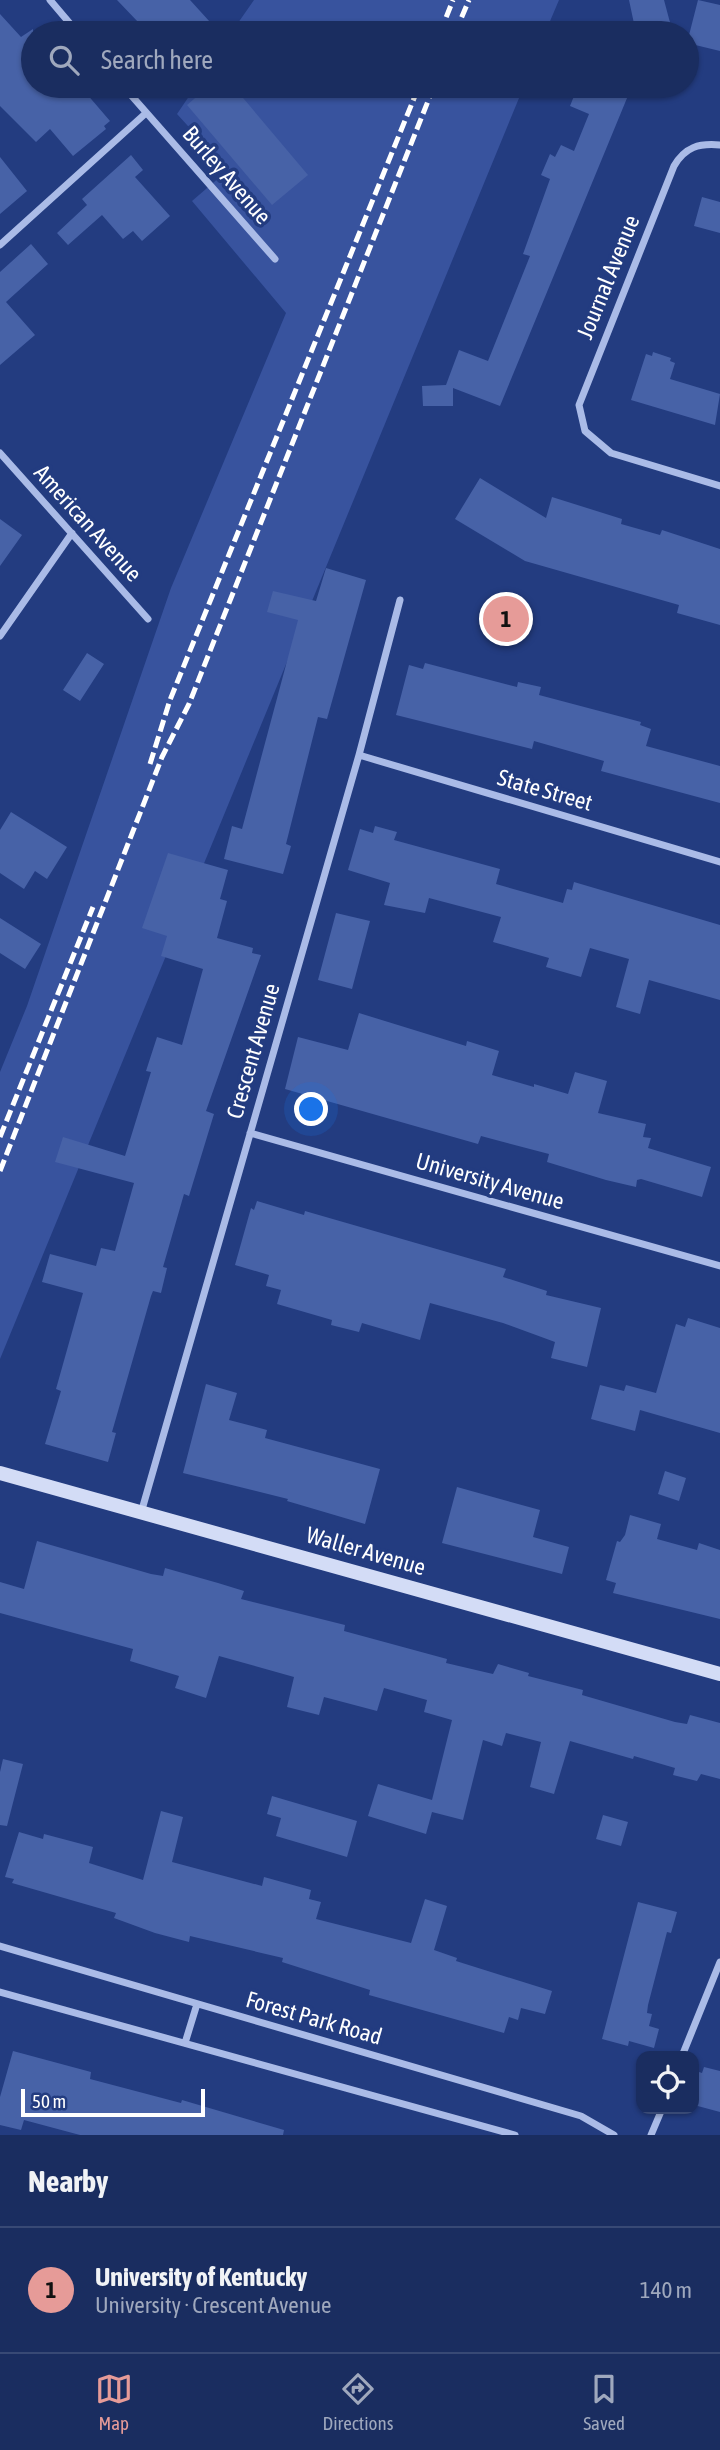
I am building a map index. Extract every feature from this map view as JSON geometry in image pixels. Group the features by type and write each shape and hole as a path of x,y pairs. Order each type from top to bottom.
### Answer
{"main road":[{"name":"Waller Avenue","path":"0,1473 720,1674"}],"street":[{"path":"50,0 68,21"},
{"name":"Burley Avenue","path":"133,98 275,259"},
{"path":"0,245 146,113"},
{"name":"Journal Avenue","path":"720,145 695,146 688,149 674,166 581,397 585,431 611,453 720,486"},
{"name":"American Avenue","path":"0,453 148,619"},
{"path":"0,636 72,533"},
{"name":"Crescent Avenue","path":"141,1513 359,755 400,600"},
{"name":"State Street","path":"359,755 720,862"},
{"name":"University Avenue","path":"250,1133 720,1266"},
{"name":"Forest Park Road","path":"0,1946 581,2116 614,2135"},
{"path":"684,2051 720,1962"},
{"path":"0,1992 515,2135"},
{"path":"185,2043 197,2004"},
{"path":"651,2135 660,2114"}],"shaded area":[{"path":"254,0 559,0 550,21 239,21"},
{"path":"188,98 519,98 0,1359 0,1072 27,1006 171,588 286,313 192,201 228,170 177,114"}],"building":[{"path":"117,0 190,0 209,21 137,21"},
{"path":"629,0 664,0 670,21 633,21"},
{"path":"698,0 720,5 720,51 699,46 699,21 693,21"},
{"path":"0,14 21,37 21,98 90,98 110,121 104,126 106,129 73,156 50,129 36,142 0,106"},
{"path":"195,98 243,98 308,175 272,205 187,105"},
{"path":"573,98 627,98 500,406 453,388 453,406 423,406 422,386 446,385 459,350 488,361 530,256 523,254 550,179 541,175 550,154 555,157 561,145 574,151 589,114 570,106"},
{"path":"131,155 143,170 135,177 170,216 142,241 133,231 123,239 102,215 68,245 57,233 87,205 82,199"},
{"path":"0,157 27,191 0,214"},
{"path":"702,197 720,202 720,233 694,226"},
{"path":"31,244 48,264 6,302 35,335 0,365 0,272"},
{"path":"653,352 671,358 670,361 675,363 670,379 720,394 715,425 631,400 646,354 652,356"},
{"path":"480,478 546,518 552,497 622,519 621,524 660,535 662,530 720,549 720,625 677,613 679,605 525,561 455,519"},
{"path":"0,519 22,535 0,566"},
{"path":"326,568 366,580 327,719 318,717 286,844 291,846 283,874 224,859 232,826 242,829 298,620 267,612 273,591 316,601"},
{"path":"87,653 104,664 80,701 63,690"},
{"path":"425,663 517,687 518,682 541,687 539,695 641,722 640,725 651,729 646,746 720,766 720,803 601,771 604,761 534,741 532,749 396,715 409,665 423,669"},
{"path":"11,812 67,847 47,879 35,871 24,889 0,873 0,830"},
{"path":"375,826 397,832 394,840 500,869 496,884 563,903 567,889 572,890 574,882 720,925 720,1000 649,980 640,1014 616,1007 629,959 590,948 581,977 546,967 549,958 493,942 501,917 429,898 425,913 384,905 390,883 348,870 360,829 373,833"},
{"path":"168,853 228,870 220,899 227,901 217,938 253,948 252,953 261,955 206,1111 214,1114 189,1196 184,1194 163,1267 167,1268 161,1293 153,1291 151,1296 112,1432 116,1433 108,1462 45,1444 61,1391 56,1389 83,1293 42,1282 50,1254 96,1266 101,1248 115,1251 134,1183 55,1162 63,1137 125,1156 151,1072 146,1071 157,1037 182,1045 203,969 161,956 167,936 142,928"},
{"path":"336,913 370,921 352,989 318,980"},
{"path":"0,918 41,944 25,969 0,953"},
{"path":"359,1013 466,1046 467,1041 499,1051 492,1075 534,1087 534,1084 568,1094 575,1072 607,1081 598,1113 646,1124 643,1137 651,1138 648,1148 711,1167 702,1197 641,1179 637,1180 636,1187 606,1180 547,1162 549,1154 481,1136 478,1144 285,1089 298,1037 348,1050"},
{"path":"257,1201 304,1215 305,1211 506,1269 503,1277 547,1291 546,1295 601,1308 587,1367 551,1358 555,1342 503,1323 430,1303 420,1340 362,1323 359,1332 331,1325 332,1320 277,1304 281,1290 266,1286 269,1275 235,1265 251,1208 254,1210"},
{"path":"688,1318 720,1328 720,1433 640,1410 635,1431 591,1419 600,1385 624,1391 626,1385 656,1393 676,1324 685,1327"},
{"path":"206,1384 237,1393 229,1420 267,1430 265,1438 380,1469 365,1524 287,1501 288,1499 183,1473"},
{"path":"665,1471 686,1478 679,1501 658,1494"},
{"path":"457,1487 540,1510 533,1537 569,1547 562,1574 442,1543"},
{"path":"630,1515 661,1524 657,1539 697,1550 699,1543 720,1550 720,1619 613,1593 616,1583 606,1580 617,1541 620,1542 625,1535"},
{"path":"37,1541 151,1574 163,1576 165,1568 218,1583 244,1591 241,1599 345,1625 344,1631 447,1659 446,1663 493,1674 498,1664 529,1673 528,1676 583,1690 582,1695 675,1722 687,1724 690,1715 720,1723 720,1779 701,1774 697,1781 673,1775 675,1768 570,1741 554,1794 530,1787 541,1742 506,1733 502,1746 483,1740 463,1820 432,1812 426,1834 368,1816 378,1784 432,1800 452,1720 424,1712 427,1700 384,1688 377,1711 324,1697 319,1715 287,1707 294,1677 219,1656 206,1698 175,1688 179,1676 130,1661 133,1649 0,1613 0,1582 24,1589"},
{"path":"3,1759 23,1764 7,1826 0,1825 0,1772"},
{"path":"272,1796 357,1821 347,1857 276,1836 281,1818 267,1814"},
{"path":"161,1811 183,1817 172,1862 262,1886 264,1877 311,1890 309,1899 321,1902 316,1919 411,1943 425,1899 447,1906 434,1950 457,1958 456,1961 552,1991 545,2014 521,2008 518,2020 509,2017 504,2033 369,1995 370,1990 282,1962 283,1958 190,1936 189,1942 155,1933 114,1918 116,1913 12,1883 14,1879 5,1877 19,1832 43,1839 44,1834 93,1847 89,1863 143,1880"},
{"path":"603,1815 628,1822 621,1846 596,1839"},
{"path":"638,1902 677,1912 671,1933 667,1932 648,2005 647,2013 652,2014 649,2026 659,2029 654,2048 629,2041 628,2046 602,2039"},
{"path":"13,2051 91,2072 90,2079 181,2103 182,2100 284,2130 283,2135 80,2135 24,2120 21,2130 0,2125 0,2097"},
{"path":"704,2067 720,2071 720,2112 699,2106 699,2072 702,2073"}],"railway":[{"path":"445,21 453,0"},
{"path":"460,21 469,0"},
{"path":"150,764 170,700 414,98"},
{"path":"0,1171 162,757 189,704 429,98"},
{"path":"0,1137 93,907"}],"place":[{"name":"University of Kentucky","path":"506,619"}]}
